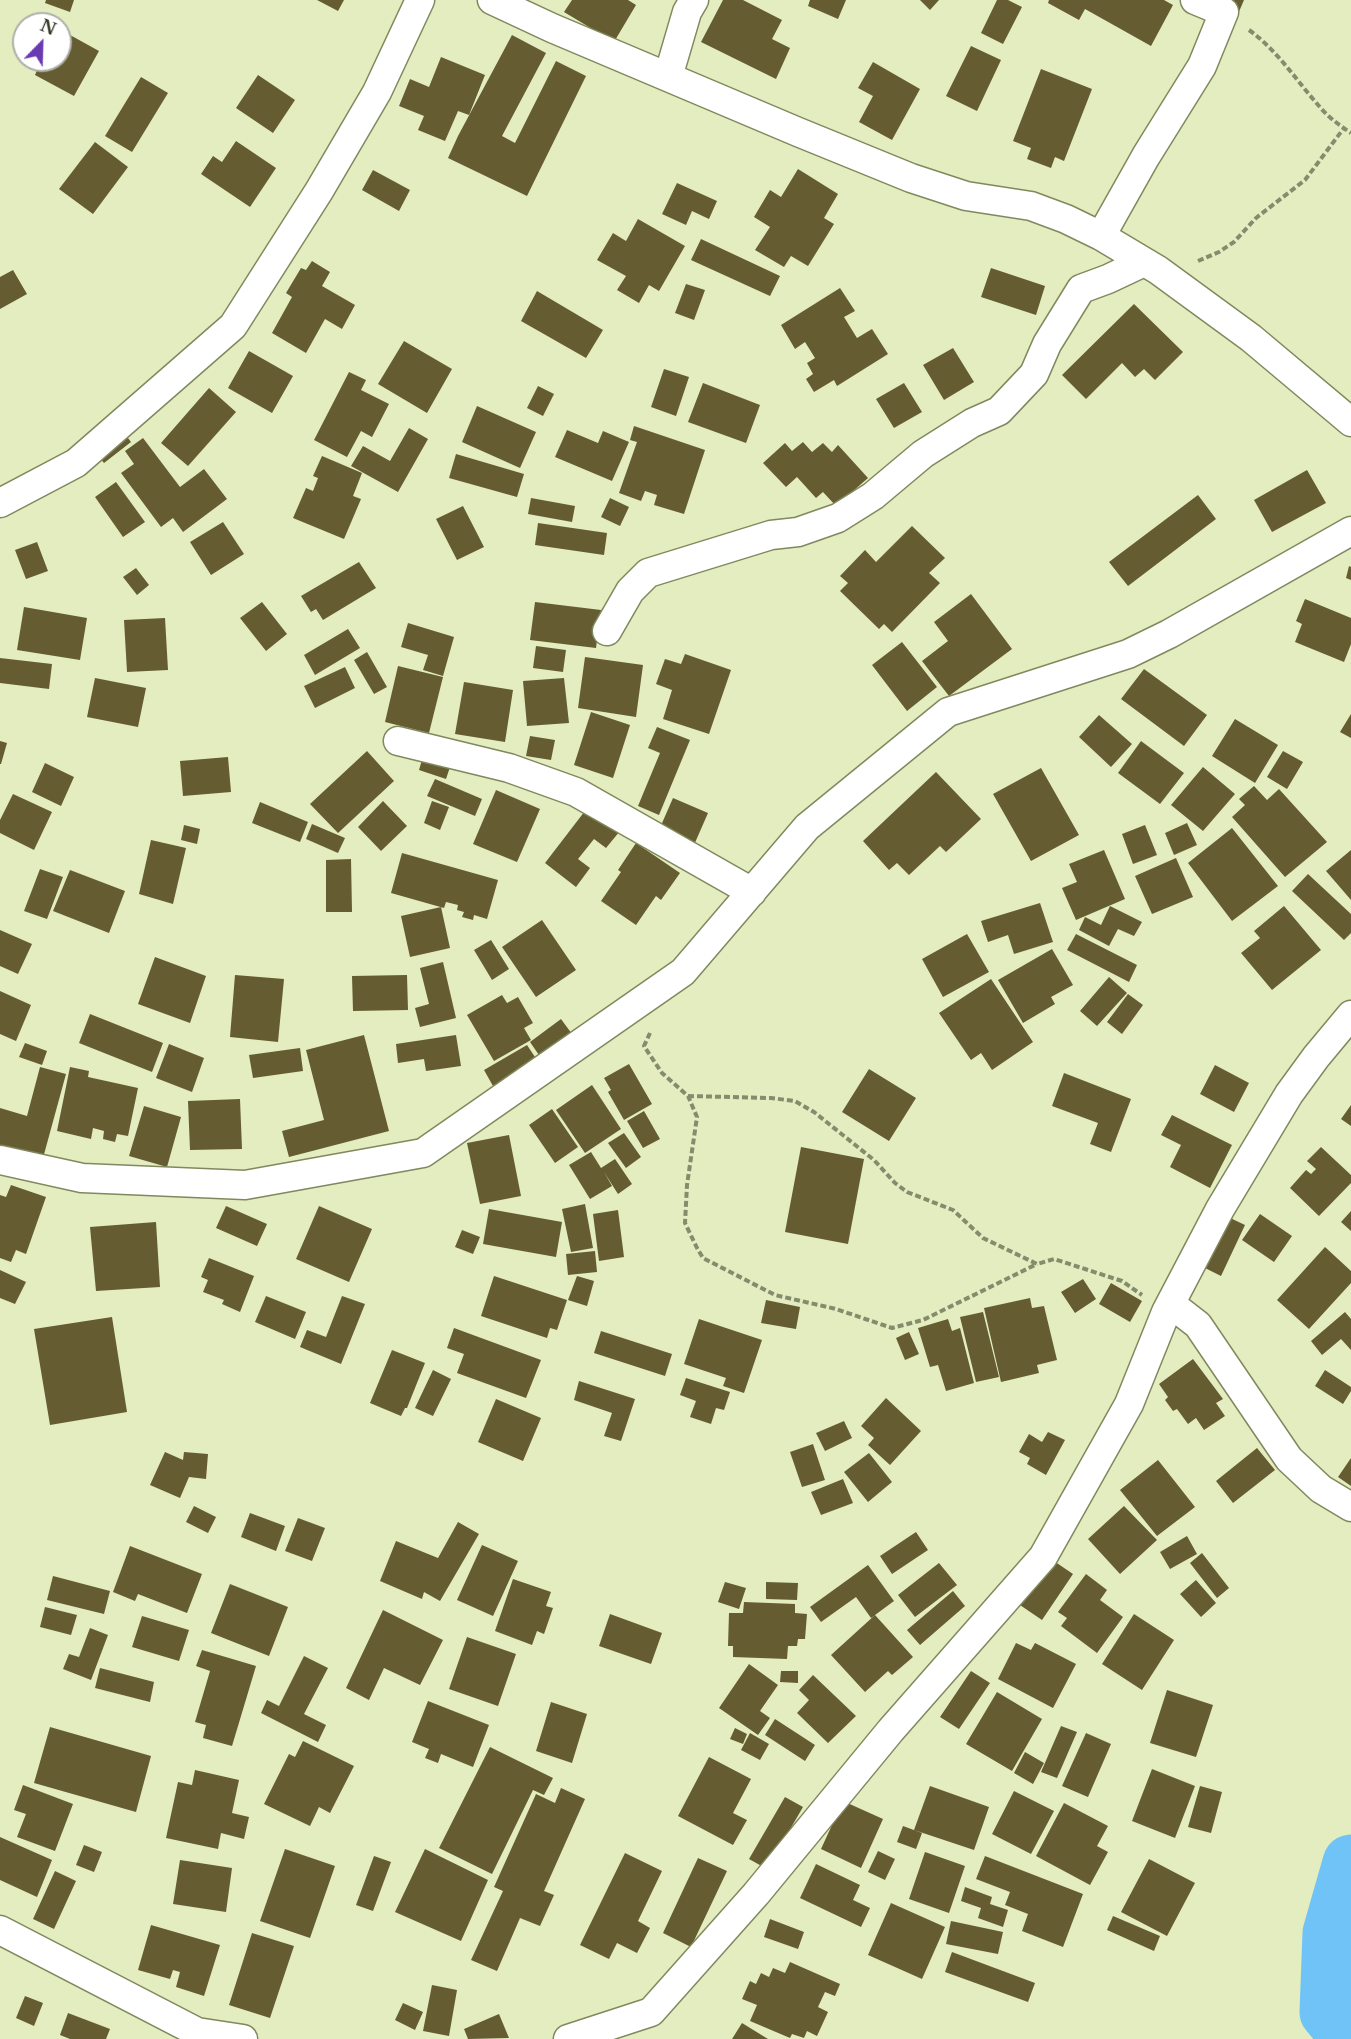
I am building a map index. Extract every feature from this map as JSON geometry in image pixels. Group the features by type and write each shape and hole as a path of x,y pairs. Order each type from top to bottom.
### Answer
{"street":[{"path":"0,502 76,463 233,326 319,191 377,92 420,0"},
{"path":"492,0 552,28 911,178 966,196 1031,206 1066,219 1101,236 1151,266 1251,338 1351,422"},
{"path":"668,76 687,12 694,0"},
{"path":"1101,236 1146,156 1202,66 1224,12 1195,0"},
{"path":"607,631 630,591 648,573 771,535 798,532 838,518 873,496 923,454 972,423 999,411 1034,374 1047,344 1081,289 1151,266"},
{"path":"0,1160 82,1178 245,1185 423,1153 683,972 807,827 948,711 1128,654 1169,634 1351,531"},
{"path":"398,741 509,768 576,792 752,892"},
{"path":"568,2039 651,2012 756,1894 891,1730 1043,1557 1129,1404 1168,1308 1220,1209 1289,1094 1351,1015"},
{"path":"1168,1308 1198,1325 1289,1459 1321,1489 1351,1507"},
{"path":"0,1930 197,2032 243,2039"}],"path":[{"path":"1224,12 1257,36 1294,75 1319,106 1351,133"},
{"path":"1151,266 1195,262 1219,252 1234,242 1256,218 1305,180 1344,128"},
{"path":"652,1029 644,1046 662,1073 688,1096 697,1117 687,1185 685,1222 703,1258 775,1295 836,1309 892,1328 923,1320 1037,1263 1054,1259 1122,1281 1168,1308"},
{"path":"688,1096 771,1098 795,1101 814,1112 874,1160 895,1183 907,1192 953,1210 983,1238 1037,1263"}],"building":[{"path":"46,0 74,0 70,12 45,3"},
{"path":"317,0 344,0 338,11"},
{"path":"572,0 628,0 636,5 614,42 564,12"},
{"path":"723,0 743,0 782,20 772,39 790,48 776,79 701,42"},
{"path":"810,0 846,0 838,19 808,6"},
{"path":"920,0 939,0 930,10"},
{"path":"997,0 1008,0 1022,7 1003,44 981,33"},
{"path":"1049,0 1164,0 1173,5 1151,46 1085,9 1079,20 1048,3"},
{"path":"1206,0 1244,0 1238,14"},
{"path":"512,35 546,53 502,136 515,143 556,61 586,76 527,196 448,158"},
{"path":"72,36 99,51 74,96 35,75 36,72 72,72"},
{"path":"971,46 1001,60 977,111 946,96"},
{"path":"441,57 485,75 469,115 458,111 445,141 418,130 424,116 399,106 410,79 429,87"},
{"path":"873,62 920,89 892,140 859,122 873,96 858,88"},
{"path":"1041,69 1092,89 1064,161 1055,157 1051,168 1027,159 1031,148 1013,141"},
{"path":"258,75 295,100 273,133 236,108"},
{"path":"141,77 168,93 132,152 105,136"},
{"path":"236,141 276,168 250,207 201,174 213,156 222,162"},
{"path":"95,142 128,167 93,214 59,189"},
{"path":"798,169 838,194 824,218 834,224 808,266 791,256 784,267 755,250 770,227 754,217 770,190 781,197"},
{"path":"373,170 410,190 399,211 362,190"},
{"path":"677,183 717,201 709,219 692,211 686,225 662,214"},
{"path":"638,219 685,246 659,291 649,285 639,303 617,290 626,276 597,260 613,233 626,241"},
{"path":"701,239 780,276 770,296 691,260"},
{"path":"312,261 330,272 322,286 355,305 342,329 325,319 306,353 272,333 292,297 286,293 301,268 306,270"},
{"path":"991,268 1045,286 1036,315 981,297"},
{"path":"13,270 27,294 0,309 0,277"},
{"path":"686,284 705,290 694,320 675,313"},
{"path":"840,288 855,311 844,317 857,338 872,329 888,354 837,386 834,380 814,392 806,379 813,374 807,363 815,358 805,342 795,349 781,325"},
{"path":"537,291 603,330 586,358 521,321"},
{"path":"1134,304 1183,352 1155,380 1144,369 1135,377 1122,363 1086,399 1062,375"},
{"path":"404,341 452,369 427,413 378,384"},
{"path":"953,348 974,382 944,400 923,365"},
{"path":"249,351 293,376 272,413 228,388"},
{"path":"664,369 689,377 676,416 651,407"},
{"path":"349,372 366,380 361,390 389,404 372,437 361,431 347,457 314,440"},
{"path":"703,383 760,405 746,443 688,422"},
{"path":"904,383 922,412 894,428 876,399"},
{"path":"538,386 554,394 543,416 527,408"},
{"path":"209,388 236,412 188,466 161,443"},
{"path":"477,406 536,432 520,468 462,442"},
{"path":"634,426 705,450 684,514 654,505 657,495 645,491 641,501 619,493 637,442 630,440"},
{"path":"409,428 428,439 398,492 351,466 363,446 390,461"},
{"path":"122,430 131,442 104,463 94,451"},
{"path":"567,430 598,443 603,431 629,442 612,481 555,457"},
{"path":"143,438 180,487 204,469 227,499 183,532 173,518 161,527 121,473 134,464 125,451"},
{"path":"803,442 812,452 823,443 832,452 838,445 868,478 836,506 823,492 816,498 797,477 786,487 763,463 785,443 792,451"},
{"path":"456,454 524,474 517,497 449,478"},
{"path":"322,456 362,473 353,496 361,499 344,539 293,518 306,488 313,491 318,478 313,476"},
{"path":"1307,470 1326,503 1272,532 1254,500"},
{"path":"116,482 145,522 123,537 95,497"},
{"path":"1198,495 1216,519 1128,586 1109,562"},
{"path":"531,498 575,506 572,522 528,514"},
{"path":"610,498 629,507 620,526 601,517"},
{"path":"463,506 484,547 457,560 436,519"},
{"path":"223,522 244,554 211,575 190,542"},
{"path":"538,523 607,533 604,555 535,545"},
{"path":"912,526 945,558 929,573 940,583 892,632 884,624 879,629 840,591 848,583 840,576 865,550 876,562"},
{"path":"37,542 48,571 26,579 15,550"},
{"path":"359,562 376,588 323,620 316,609 311,612 301,596"},
{"path":"1349,566 1351,567 1351,580 1346,578"},
{"path":"136,568 149,585 137,595 123,577"},
{"path":"971,594 1012,649 949,696 922,661 948,641 934,622"},
{"path":"1305,599 1351,618 1351,644 1344,662 1295,642 1302,624 1296,621"},
{"path":"262,602 287,634 266,651 240,618"},
{"path":"535,602 601,610 596,648 530,640"},
{"path":"24,607 87,618 80,660 17,650"},
{"path":"165,618 168,670 127,672 124,620"},
{"path":"408,623 454,637 443,676 423,670 428,655 401,647"},
{"path":"348,629 360,648 315,675 304,655"},
{"path":"902,642 937,687 907,711 872,665"},
{"path":"536,646 566,650 563,672 533,668"},
{"path":"367,652 387,687 374,694 354,660"},
{"path":"685,654 731,670 709,734 663,719 672,690 656,684 665,659 681,664"},
{"path":"585,657 643,665 636,717 578,708"},
{"path":"0,658 52,664 49,689 0,683"},
{"path":"398,666 443,677 429,733 385,722"},
{"path":"345,667 355,688 315,708 304,686"},
{"path":"1144,669 1207,715 1184,746 1121,699"},
{"path":"95,678 146,688 138,727 87,717"},
{"path":"564,678 569,723 527,726 523,681"},
{"path":"464,682 513,690 505,742 455,734"},
{"path":"591,712 630,725 613,778 574,765"},
{"path":"1351,714 1351,738 1340,732"},
{"path":"1099,715 1132,744 1111,767 1079,737"},
{"path":"1235,719 1278,745 1255,783 1212,756"},
{"path":"657,727 690,740 659,815 638,806 660,753 648,748"},
{"path":"530,736 555,740 551,760 526,756"},
{"path":"0,741 7,743 1,764 0,764"},
{"path":"1141,741 1184,773 1160,804 1118,773"},
{"path":"425,750 453,758 446,779 419,770"},
{"path":"367,751 394,781 338,833 310,804"},
{"path":"1283,751 1303,762 1287,789 1267,777"},
{"path":"228,757 231,792 183,796 180,761"},
{"path":"45,763 74,777 61,806 32,792"},
{"path":"1203,767 1235,794 1203,831 1171,805"},
{"path":"1041,768 1079,835 1031,861 993,794"},
{"path":"936,772 981,819 946,852 940,846 909,875 897,863 889,870 863,841"},
{"path":"435,779 482,799 475,816 427,796"},
{"path":"1254,786 1267,800 1279,789 1327,842 1285,877 1232,817 1245,805 1239,799"},
{"path":"496,790 540,809 517,862 473,844"},
{"path":"13,794 52,812 34,850 0,833 0,820"},
{"path":"673,798 708,813 694,845 659,830"},
{"path":"383,801 407,826 381,851 358,827"},
{"path":"432,801 449,807 440,830 424,823"},
{"path":"260,802 308,822 300,842 252,823"},
{"path":"588,807 620,831 606,848 594,839 578,859 590,868 576,887 545,863"},
{"path":"1187,823 1197,845 1174,855 1165,833"},
{"path":"312,824 345,838 338,853 306,839"},
{"path":"184,825 200,829 197,844 181,840"},
{"path":"1145,825 1157,855 1133,864 1122,834"},
{"path":"1232,828 1278,886 1232,921 1188,863"},
{"path":"151,840 186,848 173,904 139,894"},
{"path":"636,843 680,873 661,900 656,896 636,925 601,901 621,872 618,870"},
{"path":"1104,850 1125,899 1076,920 1062,888 1077,882 1069,864"},
{"path":"1351,850 1351,900 1326,871"},
{"path":"402,853 498,880 487,919 474,915 473,920 462,917 464,912 457,910 458,905 446,902 444,908 391,893"},
{"path":"1176,858 1193,897 1152,914 1135,876"},
{"path":"351,859 352,912 326,912 326,860"},
{"path":"40,869 63,877 47,919 24,911"},
{"path":"70,870 125,891 109,933 53,911"},
{"path":"1308,874 1351,914 1351,933 1344,940 1292,891"},
{"path":"1040,903 1053,942 1014,954 1008,935 988,942 981,921"},
{"path":"1110,906 1142,922 1134,936 1118,929 1109,946 1079,930 1085,917 1101,925"},
{"path":"1284,906 1321,950 1272,990 1241,953 1260,938 1254,931"},
{"path":"441,907 450,948 410,957 401,916"},
{"path":"542,920 576,970 536,997 502,947"},
{"path":"0,930 32,944 18,974 0,966"},
{"path":"967,934 989,972 943,997 922,959"},
{"path":"1076,934 1137,965 1129,982 1067,950"},
{"path":"491,940 509,969 492,980 474,950"},
{"path":"1052,949 1073,985 1051,997 1055,1004 1023,1023 998,980"},
{"path":"155,957 206,976 190,1023 138,1004"},
{"path":"443,962 456,1018 420,1027 415,1008 429,1004 420,968"},
{"path":"235,975 284,979 278,1042 230,1037"},
{"path":"407,975 408,1010 353,1011 352,976"},
{"path":"1109,977 1127,993 1097,1026 1080,1011"},
{"path":"991,979 1033,1042 992,1070 981,1053 971,1060 939,1013"},
{"path":"0,991 31,1005 16,1041 0,1034"},
{"path":"1128,994 1143,1005 1122,1034 1107,1022"},
{"path":"502,995 507,1003 518,997 533,1023 524,1028 531,1040 494,1061 467,1015"},
{"path":"90,1014 163,1043 152,1072 79,1043"},
{"path":"561,1019 572,1034 541,1058 530,1042"},
{"path":"364,1035 389,1131 289,1157 282,1131 324,1120 306,1050"},
{"path":"456,1035 461,1066 426,1071 424,1059 398,1063 396,1044"},
{"path":"25,1043 47,1051 42,1065 19,1057"},
{"path":"169,1044 204,1058 192,1092 156,1078"},
{"path":"527,1045 537,1060 493,1086 484,1070"},
{"path":"300,1048 303,1071 253,1078 249,1055"},
{"path":"629,1064 652,1104 624,1120 608,1092 611,1090 604,1078"},
{"path":"1215,1065 1249,1083 1234,1112 1200,1094"},
{"path":"40,1067 66,1074 43,1158 0,1147 0,1108 27,1116"},
{"path":"70,1067 89,1071 88,1077 138,1088 128,1136 117,1134 115,1142 103,1139 104,1131 93,1128 91,1139 57,1131"},
{"path":"869,1069 916,1098 889,1141 842,1112"},
{"path":"1064,1073 1131,1099 1111,1152 1090,1144 1098,1123 1052,1106"},
{"path":"592,1085 621,1129 585,1153 556,1110"},
{"path":"240,1099 242,1149 190,1150 188,1101"},
{"path":"1351,1105 1351,1126 1341,1119"},
{"path":"144,1106 181,1117 167,1167 129,1156"},
{"path":"552,1109 578,1147 555,1163 529,1125"},
{"path":"644,1111 660,1139 643,1148 627,1121"},
{"path":"1172,1115 1232,1145 1210,1188 1170,1167 1181,1145 1161,1135"},
{"path":"624,1133 641,1157 626,1168 608,1143"},
{"path":"509,1135 521,1196 480,1204 467,1143"},
{"path":"801,1147 864,1159 848,1244 785,1232"},
{"path":"1321,1147 1351,1175 1351,1183 1319,1216 1290,1188 1306,1170 1311,1174 1316,1169 1307,1161"},
{"path":"591,1152 601,1168 615,1159 632,1184 618,1194 604,1172 612,1186 590,1199 569,1165"},
{"path":"11,1185 46,1197 26,1254 16,1250 11,1262 0,1258 0,1195 6,1197"},
{"path":"585,1204 593,1248 571,1252 562,1209"},
{"path":"226,1206 267,1224 257,1246 216,1228"},
{"path":"319,1206 372,1229 349,1282 296,1259"},
{"path":"489,1209 562,1222 556,1257 483,1244"},
{"path":"618,1210 624,1257 599,1261 593,1214"},
{"path":"1351,1211 1351,1231 1341,1222"},
{"path":"1260,1214 1292,1236 1274,1262 1242,1240"},
{"path":"1226,1216 1245,1225 1221,1276 1203,1267"},
{"path":"156,1222 160,1287 96,1291 90,1227"},
{"path":"462,1230 480,1237 473,1254 455,1247"},
{"path":"1325,1247 1351,1271 1351,1283 1309,1329 1277,1300"},
{"path":"595,1251 597,1272 568,1275 566,1254"},
{"path":"209,1258 254,1276 240,1312 222,1304 224,1300 203,1292 208,1280 201,1277"},
{"path":"0,1270 26,1282 15,1304 0,1298"},
{"path":"494,1276 567,1300 557,1330 550,1328 547,1338 481,1316"},
{"path":"577,1276 594,1281 587,1306 568,1300"},
{"path":"1083,1279 1096,1299 1075,1313 1061,1292"},
{"path":"1111,1283 1142,1301 1130,1322 1099,1304"},
{"path":"266,1296 306,1312 295,1339 255,1322"},
{"path":"342,1296 365,1304 341,1364 300,1347 307,1330 326,1337"},
{"path":"1030,1298 1032,1308 1044,1306 1057,1360 1037,1365 1039,1373 1001,1382 984,1308"},
{"path":"766,1300 800,1307 796,1329 761,1323"},
{"path":"983,1312 999,1377 976,1382 960,1317"},
{"path":"1345,1312 1351,1319 1351,1350 1341,1339 1322,1355 1311,1341"},
{"path":"112,1317 127,1412 50,1425 34,1329"},
{"path":"699,1319 762,1340 744,1393 723,1386 726,1378 684,1364"},
{"path":"948,1319 952,1331 960,1328 974,1383 946,1391 938,1365 930,1367 918,1328"},
{"path":"454,1328 541,1360 526,1398 457,1373 464,1354 447,1348"},
{"path":"601,1331 672,1354 665,1376 594,1353"},
{"path":"909,1332 919,1354 905,1360 896,1338"},
{"path":"392,1350 425,1363 407,1408 401,1416 370,1403"},
{"path":"1193,1359 1223,1399 1216,1403 1225,1416 1204,1430 1196,1418 1188,1424 1177,1409 1173,1411 1165,1400 1168,1397 1159,1384"},
{"path":"433,1370 451,1379 433,1416 415,1408"},
{"path":"1325,1370 1351,1387 1343,1404 1315,1386"},
{"path":"686,1378 730,1392 724,1410 716,1408 711,1424 690,1417 696,1401 680,1395"},
{"path":"579,1381 635,1399 621,1441 604,1436 612,1413 574,1400"},
{"path":"886,1398 921,1431 890,1465 868,1445 874,1438 861,1426"},
{"path":"496,1399 541,1418 523,1461 478,1442"},
{"path":"844,1421 852,1438 825,1451 816,1433"},
{"path":"1048,1432 1065,1440 1046,1475 1027,1464 1030,1458 1019,1452 1029,1434 1042,1442"},
{"path":"813,1444 825,1480 802,1487 790,1452"},
{"path":"1257,1448 1275,1470 1233,1503 1216,1481"},
{"path":"165,1452 183,1460 184,1452 208,1454 206,1479 189,1477 180,1498 150,1485"},
{"path":"869,1453 892,1482 868,1502 844,1472"},
{"path":"1351,1458 1351,1486 1338,1477"},
{"path":"1158,1460 1195,1507 1157,1536 1120,1490"},
{"path":"843,1479 853,1503 821,1515 811,1492"},
{"path":"194,1506 216,1517 208,1533 186,1522"},
{"path":"1124,1506 1157,1540 1120,1574 1088,1539"},
{"path":"250,1513 285,1526 276,1551 241,1537"},
{"path":"298,1518 325,1528 312,1561 285,1551"},
{"path":"458,1522 479,1534 440,1601 424,1592 422,1599 380,1581 396,1541 438,1558"},
{"path":"916,1532 928,1550 892,1574 880,1556"},
{"path":"1187,1536 1197,1554 1170,1569 1160,1552"},
{"path":"482,1545 518,1561 493,1616 457,1600"},
{"path":"130,1546 202,1574 187,1613 138,1594 135,1601 113,1592"},
{"path":"1202,1553 1229,1588 1217,1598 1190,1563"},
{"path":"1048,1557 1073,1574 1042,1620 1017,1603"},
{"path":"939,1563 957,1585 915,1617 898,1595"},
{"path":"868,1565 894,1601 871,1618 856,1597 821,1622 810,1607"},
{"path":"1086,1574 1107,1590 1100,1600 1123,1617 1097,1653 1061,1626 1067,1618 1058,1612"},
{"path":"53,1576 110,1591 104,1614 47,1600"},
{"path":"513,1579 551,1592 546,1606 553,1608 544,1634 537,1631 532,1645 495,1631"},
{"path":"1196,1580 1216,1603 1201,1617 1180,1594"},
{"path":"725,1582 746,1588 739,1609 718,1602"},
{"path":"766,1582 798,1583 797,1600 766,1599"},
{"path":"230,1584 288,1607 269,1656 211,1633"},
{"path":"953,1591 965,1606 920,1645 907,1630"},
{"path":"744,1602 795,1604 795,1613 807,1614 805,1639 798,1639 797,1646 788,1646 787,1659 733,1657 733,1646 728,1646 729,1613 743,1613"},
{"path":"45,1607 77,1615 71,1635 40,1627"},
{"path":"383,1610 443,1640 420,1685 384,1668 369,1700 346,1688"},
{"path":"610,1614 662,1633 651,1664 599,1646"},
{"path":"1134,1614 1174,1640 1142,1690 1102,1664"},
{"path":"875,1615 913,1657 892,1675 888,1671 865,1692 831,1655"},
{"path":"142,1616 189,1630 179,1661 132,1647"},
{"path":"90,1628 108,1635 91,1680 63,1669 69,1654 79,1657"},
{"path":"467,1637 516,1654 498,1706 449,1689"},
{"path":"1016,1643 1031,1650 1035,1643 1076,1664 1053,1708 998,1679"},
{"path":"202,1650 256,1666 232,1746 203,1738 206,1725 195,1722 210,1671 196,1666"},
{"path":"304,1656 328,1668 304,1714 326,1725 318,1742 261,1713 267,1700 279,1706"},
{"path":"749,1664 778,1685 760,1711 770,1718 758,1735 719,1708"},
{"path":"100,1668 154,1682 150,1702 95,1688"},
{"path":"781,1671 798,1671 798,1683 780,1682"},
{"path":"971,1671 990,1683 959,1729 940,1717"},
{"path":"813,1675 856,1716 828,1743 797,1713 809,1700 799,1690"},
{"path":"1167,1690 1213,1705 1196,1757 1150,1743"},
{"path":"997,1692 1042,1719 1012,1771 966,1744"},
{"path":"428,1701 489,1725 473,1767 441,1754 438,1763 425,1758 429,1749 412,1742"},
{"path":"551,1702 587,1714 572,1763 536,1751"},
{"path":"775,1719 815,1745 805,1761 765,1735"},
{"path":"1061,1726 1077,1732 1057,1778 1041,1772"},
{"path":"50,1727 151,1756 136,1812 34,1783"},
{"path":"735,1728 747,1734 743,1744 730,1739"},
{"path":"750,1733 769,1744 760,1760 741,1750"},
{"path":"1086,1733 1111,1744 1088,1797 1062,1786"},
{"path":"303,1741 354,1766 330,1813 319,1807 310,1826 264,1804 289,1754 295,1757"},
{"path":"490,1747 553,1778 544,1795 533,1790 492,1874 439,1848"},
{"path":"1025,1752 1044,1763 1033,1784 1014,1773"},
{"path":"709,1757 751,1779 733,1813 747,1820 733,1845 678,1816"},
{"path":"1152,1769 1195,1786 1175,1838 1132,1821"},
{"path":"195,1770 239,1780 232,1813 249,1817 244,1839 221,1833 218,1849 166,1838 178,1782 192,1785"},
{"path":"23,1785 73,1804 55,1851 17,1837 26,1814 14,1810"},
{"path":"930,1786 989,1807 974,1850 914,1830"},
{"path":"1200,1786 1222,1792 1211,1833 1188,1827"},
{"path":"561,1788 585,1799 544,1891 554,1895 540,1926 520,1918 497,1971 471,1960 503,1891 494,1887 536,1794 555,1803"},
{"path":"1014,1791 1054,1811 1031,1854 992,1834"},
{"path":"785,1797 803,1807 767,1869 749,1859"},
{"path":"843,1801 883,1819 861,1868 821,1849"},
{"path":"1064,1803 1108,1826 1097,1846 1108,1852 1090,1885 1036,1856"},
{"path":"903,1826 922,1833 916,1849 897,1842"},
{"path":"0,1837 52,1860 37,1897 0,1880"},
{"path":"84,1845 102,1852 94,1872 76,1865"},
{"path":"285,1849 335,1866 310,1938 260,1921"},
{"path":"425,1849 488,1880 461,1941 395,1912"},
{"path":"878,1851 895,1859 885,1880 868,1872"},
{"path":"925,1852 965,1866 949,1913 909,1899"},
{"path":"625,1853 662,1871 638,1921 650,1928 637,1953 617,1943 609,1959 580,1945"},
{"path":"374,1856 391,1862 373,1911 356,1905"},
{"path":"985,1856 1083,1894 1063,1947 1022,1931 1028,1914 1005,1905 1010,1892 976,1879"},
{"path":"698,1858 727,1871 691,1947 663,1933"},
{"path":"1149,1859 1195,1883 1167,1936 1121,1912"},
{"path":"180,1860 232,1868 226,1912 173,1904"},
{"path":"816,1864 860,1885 853,1900 870,1908 861,1927 800,1898"},
{"path":"55,1871 76,1881 54,1929 33,1919"},
{"path":"965,1887 992,1897 990,1904 1008,1910 1003,1927 978,1918 981,1908 961,1901"},
{"path":"891,1903 945,1927 922,1979 868,1955"},
{"path":"1113,1916 1160,1936 1154,1951 1107,1930"},
{"path":"770,1919 804,1932 798,1949 764,1937"},
{"path":"951,1921 1003,1932 998,1954 946,1944"},
{"path":"151,1925 220,1945 204,1996 176,1987 180,1972 173,1970 170,1979 138,1970"},
{"path":"252,1933 294,1946 270,2018 229,2005"},
{"path":"952,1952 1035,1983 1028,2002 945,1972"},
{"path":"790,1962 840,1984 835,1996 825,1992 818,2007 828,2012 817,2036 807,2031 804,2038 792,2034 790,2038 750,2021 757,2005 742,1999 750,1981 756,1984 761,1973 769,1977 773,1968 785,1973"},
{"path":"432,1985 457,1990 449,2036 423,2031"},
{"path":"25,1996 43,2003 34,2026 16,2018"},
{"path":"403,2003 423,2012 415,2030 395,2020"},
{"path":"68,2013 110,2029 106,2039 70,2039 60,2035"},
{"path":"499,2014 509,2038 468,2039 464,2029"},
{"path":"742,2023 768,2039 732,2039"}],"waterway":[{"path":"1350,2039 1328,2012 1331,1933 1351,1863"}]}
